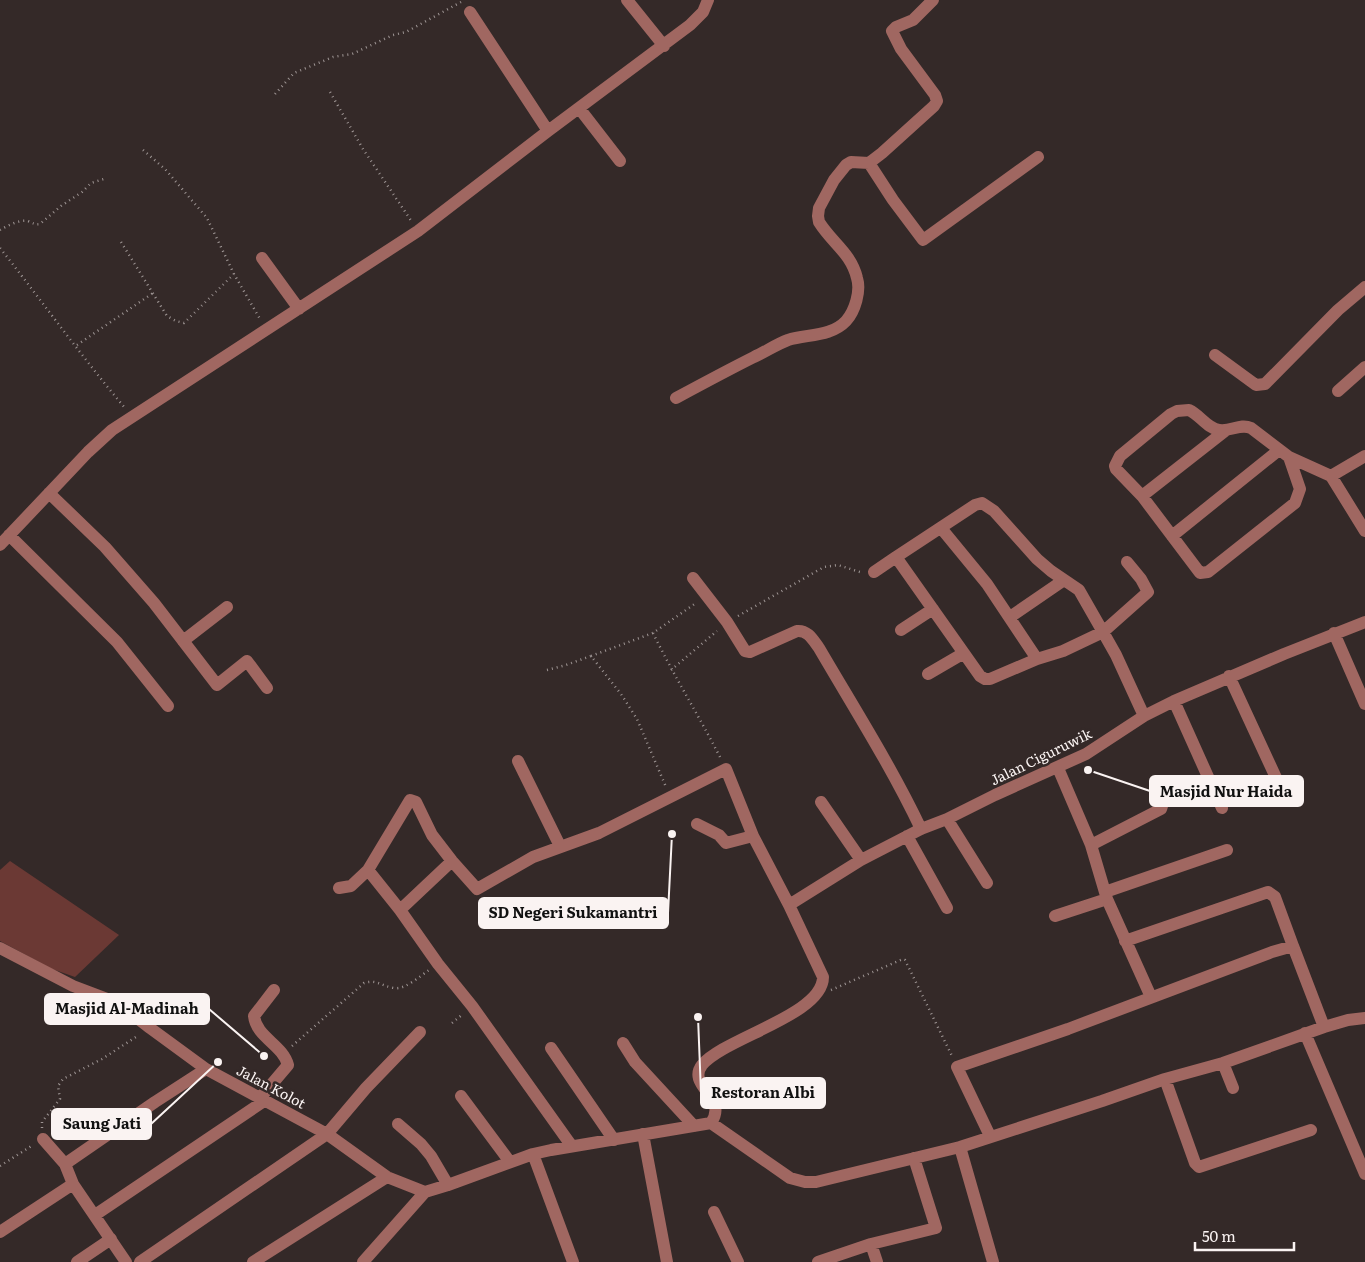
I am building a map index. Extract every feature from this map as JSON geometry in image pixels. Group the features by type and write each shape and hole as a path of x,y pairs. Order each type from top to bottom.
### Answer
{"street":[{"path":"627,0 664,46"},
{"path":"0,545 99,441 112,430 418,231 548,131 664,46 703,12 708,0"},
{"path":"676,398 783,343 822,334 835,329 846,321 854,306 858,290 858,279 849,257 823,229 818,216 819,208 834,180 846,165 851,162 869,163 934,106 937,101 935,95 901,48 892,31 913,20 933,0"},
{"path":"470,12 548,131"},
{"path":"579,108 620,161"},
{"path":"869,163 893,200 924,240 1038,157"},
{"path":"262,258 299,309"},
{"path":"1215,355 1256,385 1265,384 1338,310 1365,287"},
{"path":"1338,391 1365,367"},
{"path":"1225,431 1213,428 1189,410 1177,411 1120,456 1115,463 1116,469 1142,496 1200,573 1208,572 1295,503 1300,489 1284,454"},
{"path":"1142,496 1225,431 1245,426 1251,428 1284,454 1331,476 1365,532"},
{"path":"1172,536 1284,454"},
{"path":"1331,476 1365,456"},
{"path":"49,493 105,547 154,603 217,685 248,661 267,688"},
{"path":"874,572 974,505 982,503 994,511 1038,559 1079,590 1116,655 1144,716"},
{"path":"941,528 987,584 1037,659"},
{"path":"10,535 117,642 168,706"},
{"path":"896,557 980,676 985,679 1037,659 1059,653 1103,632 1148,592 1141,578 1127,562"},
{"path":"693,578 727,622 743,649 747,652 797,631 808,634 819,648 875,742 905,796 921,830"},
{"path":"1010,617 1064,580"},
{"path":"183,640 227,607"},
{"path":"901,630 933,609"},
{"name":"Jalan Ciguruwik","path":"789,905 861,860 907,836 1086,754 1144,716 1174,701 1202,690 1229,676 1365,622"},
{"path":"1334,634 1365,704"},
{"path":"928,674 964,653"},
{"path":"1229,676 1284,796"},
{"path":"1174,701 1222,808"},
{"path":"518,761 560,846"},
{"path":"1058,768 1091,845 1106,896 1151,997"},
{"path":"340,888 351,886 368,870 408,801 416,802 432,835 474,888 477,889 533,857 598,834 726,769 753,836 789,905 823,977 822,986 808,1003 777,1022 716,1054 701,1067 698,1073 699,1081 716,1106 716,1116 710,1123 614,1140 571,1145 533,1154 425,1192 363,1262"},
{"path":"1091,845 1161,809 1161,802 1156,792"},
{"path":"821,802 861,860"},
{"path":"947,819 987,883"},
{"path":"697,824 719,835 726,843 753,836"},
{"path":"907,836 947,908"},
{"path":"1055,916 1227,850"},
{"path":"400,910 452,861"},
{"path":"368,870 472,1006 571,1145"},
{"path":"1125,942 1264,892 1270,893 1275,898 1324,1027"},
{"path":"990,1136 957,1067 1068,1029 1272,952 1293,946"},
{"name":"Jalan Kolot","path":"0,948 73,986 118,1003 206,1069 327,1134 387,1177 425,1192"},
{"path":"95,1214 262,1099 288,1065 284,1056 255,1025 254,1016 274,990"},
{"path":"710,1123 790,1178 805,1182 816,1182 960,1146 1165,1079 1224,1063 1305,1033 1348,1020 1365,1018"},
{"path":"140,1262 327,1134 366,1088 420,1032"},
{"path":"1305,1033 1365,1174"},
{"path":"623,1043 635,1062 694,1126"},
{"path":"551,1048 614,1140"},
{"path":"1224,1063 1233,1088"},
{"path":"65,1164 206,1069"},
{"path":"1165,1079 1195,1163 1199,1168 1311,1130"},
{"path":"461,1096 510,1162"},
{"path":"398,1124 422,1144 448,1185"},
{"path":"643,1134 667,1262"},
{"path":"43,1139 65,1164 73,1184 126,1262"},
{"path":"960,1146 993,1262"},
{"path":"533,1154 573,1262"},
{"path":"818,1262 870,1244 936,1228 914,1158"},
{"path":"252,1262 387,1177"},
{"path":"0,1232 73,1184"},
{"path":"714,1212 738,1262"},
{"path":"77,1262 112,1239"},
{"path":"870,1244 877,1262"}],"path":[{"path":"274,94 294,73 332,57 352,54 393,35 406,32 461,2"},
{"path":"330,92 363,149 418,231"},
{"path":"143,150 165,169 207,218 234,274 266,329"},
{"path":"0,230 8,225 26,220 38,225 91,183 107,178"},
{"path":"121,242 167,316 176,321 184,323 234,274"},
{"path":"0,248 94,370 133,416"},
{"path":"76,345 154,293"},
{"path":"671,670 727,622 824,567 838,565 862,573 874,572"},
{"path":"547,670 566,665 653,633 706,597"},
{"path":"653,633 671,670 694,708 726,769"},
{"path":"591,656 621,694 637,719 670,798"},
{"path":"814,997 903,959 957,1067"},
{"path":"284,1056 290,1048 364,983 372,981 396,989 438,964"},
{"path":"42,1122 60,1099 58,1086 63,1079 102,1059 150,1028"},
{"path":"0,1166 43,1139"}],"shaded area":[{"path":"10,861 119,935 75,977 52,969 0,941 0,870"}],"place":[{"name":"Masjid Nur Haida","path":"1088,770"},
{"name":"SD Negeri Sukamantri","path":"672,834"},
{"name":"Restoran Albi","path":"698,1017"},
{"name":"Masjid Al-Madinah","path":"264,1056"},
{"name":"Saung Jati","path":"218,1062"}]}
